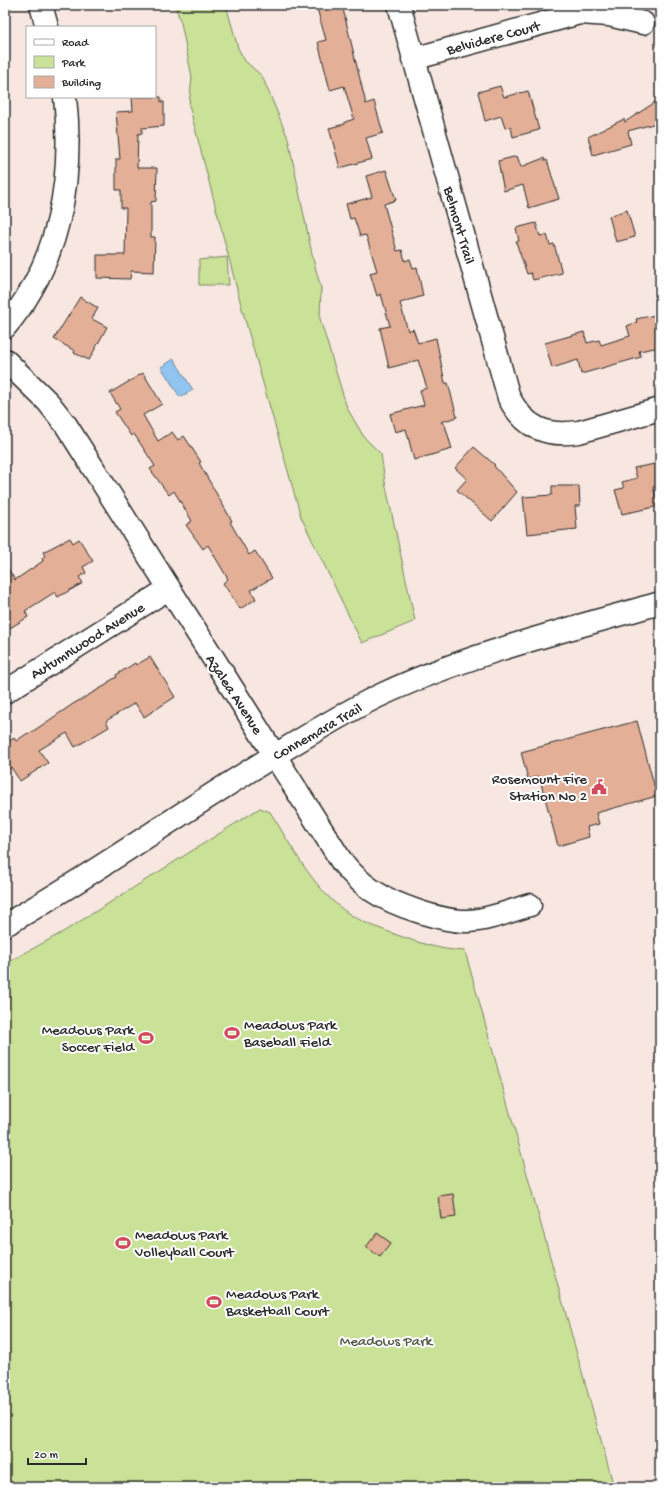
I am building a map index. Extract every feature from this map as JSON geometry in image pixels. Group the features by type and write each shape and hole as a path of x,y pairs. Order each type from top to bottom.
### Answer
{"street":[{"path":"40,5 47,26"},
{"name":"Belmont Trail","path":"398,5 509,398 522,418 530,425 556,433 579,432 660,409"},
{"name":"Belvidere Court","path":"413,59 580,13 610,15 643,22"},
{"path":"5,327 30,291 43,267 60,219 66,190 68,160 68,129 64,98"},
{"name":"Azalea Avenue","path":"5,360 48,402 66,425 168,589 342,862 350,872 374,891 389,900 432,916 452,920 468,921 530,905"},
{"name":"Autumnwood Avenue","path":"5,692 168,589"},
{"name":"Connemara Trail","path":"5,925 58,894 274,755 351,710 382,694 445,668 518,643 660,603"}],"green space":[{"path":"175,5 226,5 238,48 245,61 262,76 288,138 313,259 321,288 320,319 347,408 364,437 381,454 385,482 415,621 362,643 301,517 244,316 189,105 192,77 181,23"},
{"path":"227,257 229,285 199,285 199,260"},
{"name":"Meadows Park","path":"260,808 270,812 294,852 312,878 333,901 345,911 370,924 414,941 439,948 465,951 614,1487 5,1487 5,964 63,932"}],"water":[{"path":"174,359 193,390 180,397 161,367"}],"building":[{"path":"316,5 342,5 366,104 374,101 383,133 366,138 372,159 340,168 329,128 345,124 345,122 354,119 344,86 330,90 318,42 326,40"},
{"path":"500,86 504,97 528,91 539,130 513,137 511,127 505,128 501,116 485,121 478,92"},
{"path":"161,97 161,102 164,102 164,126 142,128 142,133 138,134 137,168 157,168 156,201 151,202 151,237 155,237 154,272 131,271 130,279 97,278 97,255 125,255 126,208 121,208 121,190 116,190 116,159 120,159 116,112 133,111 132,98"},
{"path":"660,99 660,122 628,131 631,144 593,155 588,137 624,119 625,122"},
{"path":"517,156 521,167 544,158 545,161 547,160 559,199 529,208 523,185 504,191 498,161"},
{"path":"386,170 396,200 384,204 397,251 402,250 405,261 410,259 413,268 417,267 423,296 400,303 408,331 413,329 418,343 436,338 445,383 448,383 457,417 441,422 445,425 452,449 414,460 406,429 395,432 390,414 424,405 420,390 427,388 418,360 389,368 380,328 390,326 381,294 377,296 370,273 377,271 366,235 360,236 354,218 350,219 346,204 372,197 366,176"},
{"path":"627,210 635,237 616,242 609,216"},
{"path":"536,223 540,236 547,235 550,245 554,244 562,273 533,280 531,273 527,274 516,242 519,241 516,228"},
{"path":"80,297 98,308 92,319 107,327 89,360 74,353 75,351 54,339"},
{"path":"660,314 660,347 639,351 641,357 581,374 578,360 552,368 545,343 584,332 587,343 599,340 601,345 630,336 627,326 637,322 636,319"},
{"path":"143,373 162,404 143,415 158,441 172,432 178,440 184,436 201,462 199,463 232,521 230,522 249,555 255,551 272,578 251,590 256,599 240,609 223,583 228,579 208,545 203,549 186,525 192,521 174,491 169,495 163,487 150,469 155,466 134,434 131,436 115,412 120,409 110,393"},
{"path":"474,447 495,465 494,466 517,492 492,521 457,490 467,479 455,468"},
{"path":"660,463 660,485 653,487 659,506 622,514 615,490 624,488 622,482 637,478 634,468"},
{"path":"552,486 579,486 580,506 575,506 577,529 527,534 523,497 552,495"},
{"path":"70,538 73,543 79,539 93,561 83,567 86,573 79,577 83,583 58,597 55,592 25,611 28,617 5,631 5,564 15,580 43,561 42,558 45,556 43,552"},
{"path":"150,657 175,697 144,717 135,703 106,721 109,727 75,747 67,733 39,750 48,763 20,781 11,767 5,771 5,744 14,738 16,741 28,733 29,734 73,704 108,684 108,682 117,677 116,675 135,663 136,665"},
{"name":"Rosemount Fire Station No 2","path":"637,721 657,796 596,813 599,824 587,827 589,837 558,846 539,776 528,779 521,752"},
{"path":"453,1194 456,1217 441,1219 438,1196"},
{"path":"377,1233 391,1243 380,1257 366,1247"}],"place":[{"name":"Rosemount Fire Station No 2","path":"599,787"},
{"name":"Meadows Park Baseball Field","path":"232,1033"},
{"name":"Meadows Park Soccer Field","path":"146,1038"},
{"name":"Meadows Park Volleyball Court","path":"123,1243"},
{"name":"Meadows Park Basketball Court","path":"214,1302"}]}
